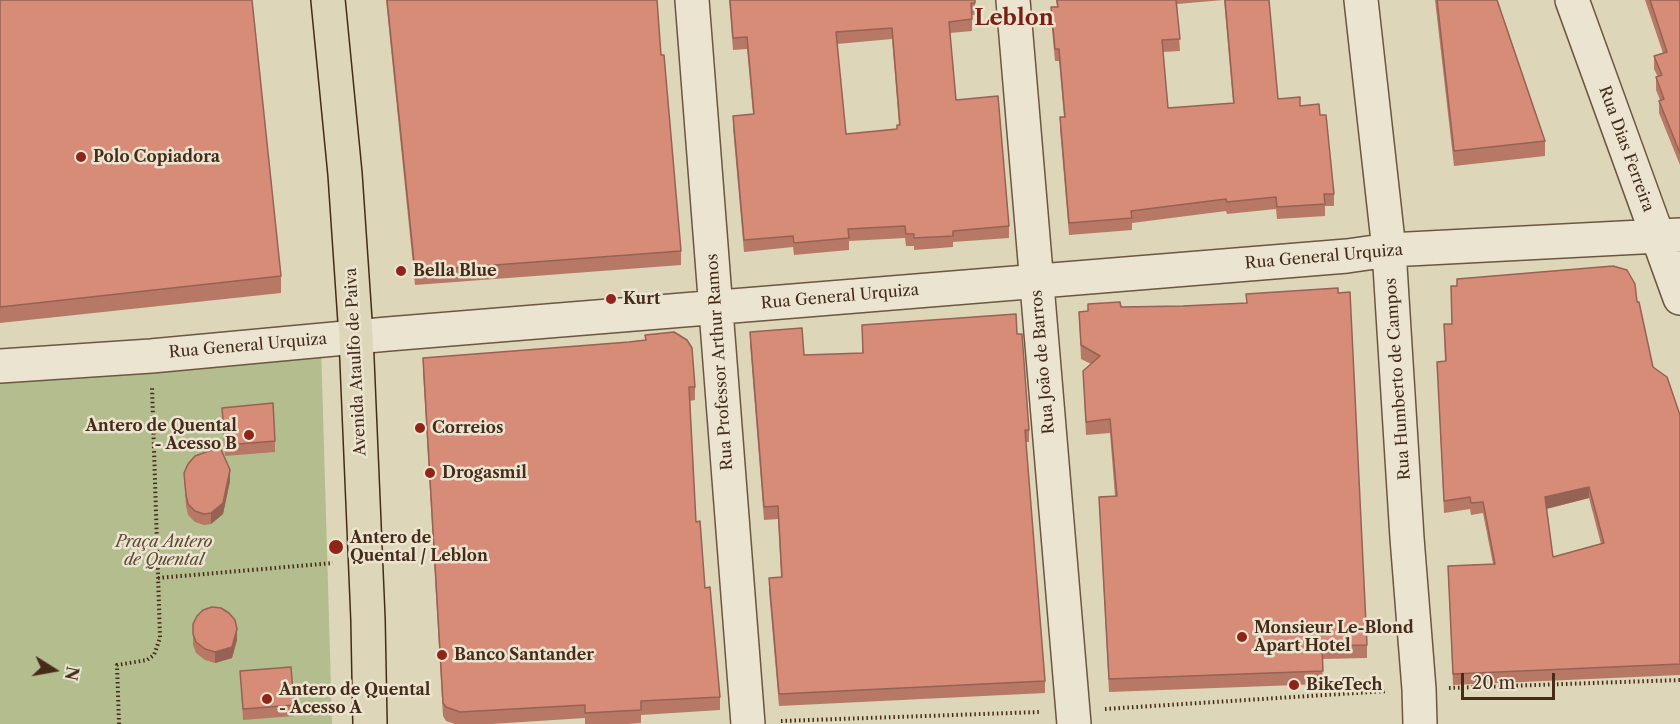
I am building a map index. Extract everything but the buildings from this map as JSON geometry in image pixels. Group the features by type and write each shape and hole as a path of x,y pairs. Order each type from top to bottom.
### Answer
{"main road":[{"name":"Avenida Ataulfo de Paiva","path":"328,0 345,174 356,336 366,561 370,724"}],"street":[{"name":"Rua Professor Arthur Ramos","path":"692,0 748,723"},
{"name":"Rua João de Barros","path":"1013,0 1073,717"},
{"name":"Rua Humberto de Campos","path":"1361,0 1389,250 1420,724"},
{"name":"Rua Dias Ferreira","path":"1572,0 1669,236 1680,298"},
{"name":"Rua General Urquiza","path":"0,366 151,356 356,336 1347,256 1389,250 1669,236"}],"path":[{"path":"119,724 117,664 147,660 154,655 160,638 151,356"},
{"path":"158,578 366,561"},
{"path":"748,723 1073,717 1419,689 1680,680"}],"green space":[{"name":"Praça Antero de Quental","path":"321,344 332,724 0,724 0,378"}],"place":[{"name":"Polo Copiadora","path":"81,157"},
{"name":"Bella Blue","path":"401,271"},
{"name":"Kurt","path":"611,299"},
{"name":"Correios","path":"420,428"},
{"name":"Antero de Quental - Acesso B","path":"249,435"},
{"name":"Drogasmil","path":"430,473"},
{"name":"Antero de Quental / Leblon","path":"336,547"},
{"name":"Monsieur Le-Blond Apart Hotel","path":"1242,637"},
{"name":"Banco Santander","path":"442,655"},
{"name":"BikeTech","path":"1294,685"},
{"name":"Antero de Quental - Acesso A","path":"267,699"}],"district":[{"name":"Leblon","path":"1014,19"}]}
